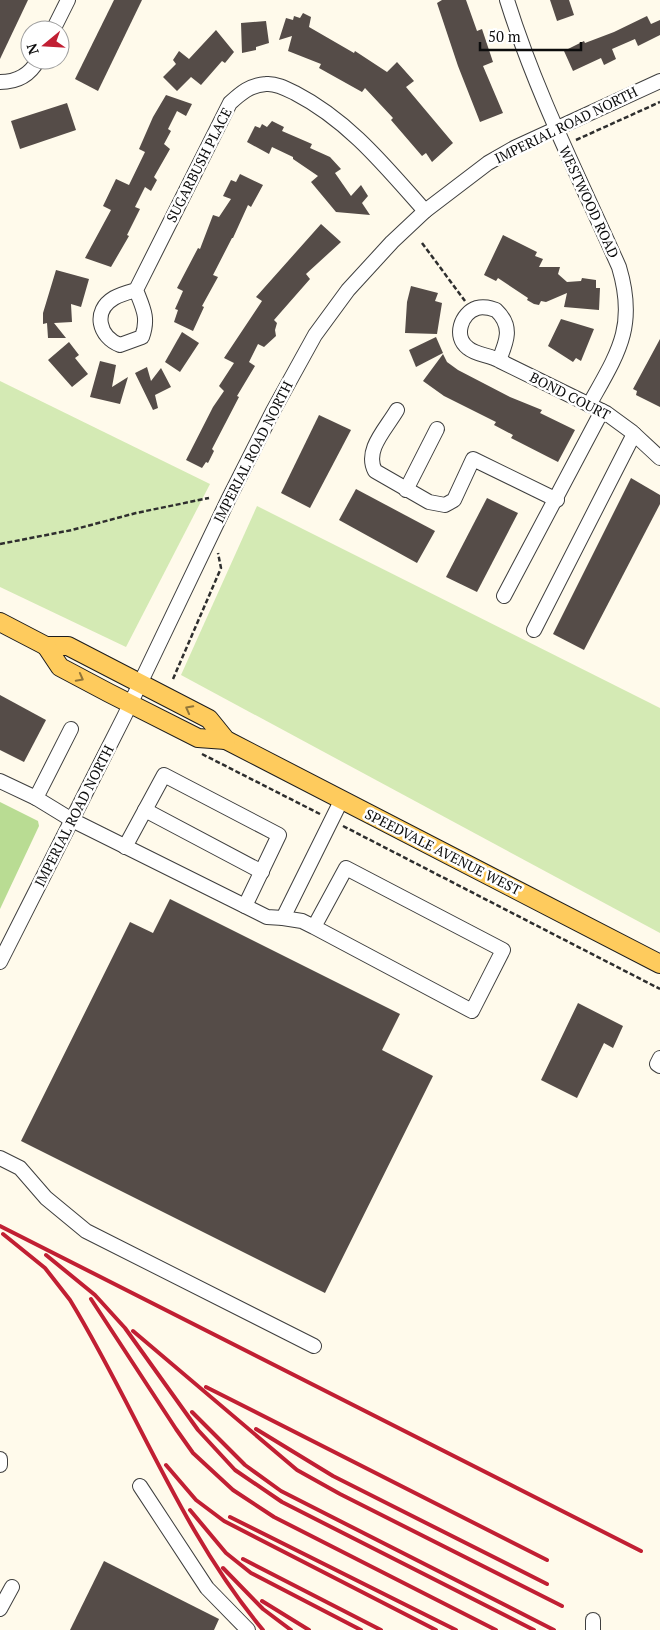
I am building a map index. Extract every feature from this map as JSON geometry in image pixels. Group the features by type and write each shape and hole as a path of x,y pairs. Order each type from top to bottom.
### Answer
{"main road":[{"name":"SPEEDVALE AVENUE WEST","path":"0,622 46,646 68,646 140,683 210,720 226,740"},
{"name":"SPEEDVALE AVENUE WEST","path":"46,646 60,667 130,704 198,738 226,740 660,964"}],"street":[{"path":"58,20 68,0"},
{"name":"WESTWOOD ROAD","path":"507,0 516,31 563,146 619,267 626,290 628,307 626,328 589,405"},
{"path":"0,82 11,82 23,77 32,70"},
{"name":"IMPERIAL ROAD NORTH","path":"0,962 130,704 228,500 315,335 348,290 392,242 425,211 488,163 556,128 660,81"},
{"name":"SUGARBUSH PLACE","path":"136,290 230,103 245,89 267,84 285,88 314,103 352,130 425,211"},
{"path":"471,311 479,308 496,310 507,323 507,339 498,360"},
{"name":"BOND COURT","path":"471,311 464,317 461,326 462,343 475,353 498,360 602,411 634,434 660,458"},
{"path":"397,410 372,451 370,458 375,472 406,490 429,502 445,505 454,500 473,459 557,500"},
{"path":"504,596 557,500 602,411"},
{"path":"406,490 437,429"},
{"path":"534,630 634,434"},
{"path":"36,798 71,729"},
{"path":"126,847 164,776 279,835 245,906"},
{"path":"0,781 36,798 72,820 267,917 302,921 314,928 472,1010 503,950 346,868 314,928"},
{"path":"283,918 342,799"},
{"path":"145,810 262,872"},
{"path":"660,1058 657,1064 660,1066"},
{"path":"0,1158 20,1168 46,1198 86,1231 314,1346"},
{"path":"0,1460 0,1465"},
{"path":"140,1486 207,1588 248,1630"},
{"path":"0,1609 12,1587"}],"path":[{"path":"563,146 660,102"},
{"path":"422,243 462,294 471,311"},
{"path":"0,544 72,530 136,513 209,498"},
{"path":"174,679 221,568"},
{"path":"199,752 660,989"}],"green space":[{"path":"0,381 210,484 126,647 0,587"},
{"path":"257,506 660,708 660,933 181,675"},
{"path":"0,802 38,821 39,826 0,909"}],"building":[{"path":"0,0 28,0 0,59"},
{"path":"114,0 142,0 98,91 75,79"},
{"path":"442,0 466,0 477,31 482,29 493,62 483,66 503,113 480,122 458,66 437,3"},
{"path":"550,0 569,0 574,15 557,21"},
{"path":"303,13 311,17 309,27 354,53 355,51 387,72 397,62 414,81 406,87 453,143 432,162 426,153 422,156 391,120 393,118 365,88 362,92 319,68 321,64 288,51 292,36 279,40 286,18 293,20 294,16 300,18"},
{"path":"647,16 651,24 660,20 660,35 638,46 635,39 612,49 616,59 604,65 601,58 573,71 564,51 584,41 585,43 614,32"},
{"path":"266,21 269,43 256,47 256,50 242,53 241,23"},
{"path":"216,30 234,52 225,63 222,61 201,85 191,77 177,91 163,77 176,64 173,60 179,51 189,59"},
{"path":"166,95 192,104 186,116 177,111 168,129 171,131 164,144 170,149 154,177 157,180 151,191 145,187 135,207 140,209 127,235 129,236 111,267 85,258 111,210 103,206 116,179 129,185 145,152 139,149 153,117"},
{"path":"67,103 76,130 20,149 11,121"},
{"path":"272,121 284,127 282,131 312,144 310,148 330,157 341,169 335,173 351,196 361,185 368,196 362,203 370,215 336,212 311,182 318,176 293,159 293,157 272,147 269,154 247,142 255,126 260,128 262,124 267,127"},
{"path":"240,174 263,185 251,207 248,205 213,275 218,277 202,306 204,307 193,331 174,322 178,310 175,309 183,291 177,288 198,248 200,249 213,215 219,217 231,199 223,196 231,180 236,182"},
{"path":"321,224 341,242 306,274 310,279 274,320 277,323 276,336 264,347 258,344 249,362 255,366 237,396 239,397 212,449 214,451 208,463 206,462 202,468 186,460 213,407 224,391 219,386 234,363 224,358 262,301 256,297"},
{"path":"503,235 537,252 535,256 543,259 539,267 560,267 558,274 567,282 581,281 582,278 596,280 596,288 600,288 599,310 564,307 567,293 546,302 541,301 539,305 534,304 498,278 496,281 484,275"},
{"path":"56,270 89,279 81,307 71,304 72,322 54,323 66,338 48,338 47,323 43,324 43,313"},
{"path":"411,286 438,293 435,301 442,303 437,334 405,333 407,302"},
{"path":"561,319 594,329 581,361 576,358 573,362 548,346"},
{"path":"182,332 199,343 180,372 165,362"},
{"path":"436,337 443,353 416,367 409,350"},
{"path":"660,339 660,407 636,395 637,391 633,389"},
{"path":"69,342 79,355 75,358 88,374 72,387 48,360"},
{"path":"443,354 447,362 458,370 510,397 542,410 540,413 575,430 558,462 511,438 513,435 494,425 496,422 444,396 423,381"},
{"path":"100,361 116,365 112,387 128,377 120,404 90,397"},
{"path":"147,367 151,381 161,368 171,387 155,395 158,408 153,410 135,373"},
{"path":"319,415 351,430 310,508 281,493"},
{"path":"631,478 660,495 660,504 584,650 553,634"},
{"path":"356,489 435,531 417,563 339,520"},
{"path":"487,498 518,513 477,592 446,577"},
{"path":"0,695 46,720 24,762 0,750"},
{"path":"170,899 400,1014 382,1050 433,1076 325,1293 21,1141 130,922 153,933"},
{"path":"578,1003 623,1026 613,1048 604,1043 577,1098 541,1080"},
{"path":"104,1561 219,1619 214,1630 70,1630"}],"railway":[{"path":"0,1226 641,1551"},
{"path":"3,1234 45,1268 70,1300 94,1341 183,1511 234,1592 263,1630"},
{"path":"46,1255 95,1295 125,1328 198,1430 235,1470 282,1502 534,1630"},
{"path":"91,1299 193,1453 233,1490 274,1517 496,1630"},
{"path":"133,1331 297,1470 340,1494 562,1606"},
{"path":"206,1387 547,1560"},
{"path":"192,1412 245,1465 281,1491 554,1630"},
{"path":"256,1429 333,1476 547,1584"},
{"path":"166,1465 196,1500 224,1521 436,1630"},
{"path":"190,1510 226,1553 251,1573 361,1630"},
{"path":"230,1517 456,1630"},
{"path":"243,1559 381,1630"},
{"path":"223,1568 263,1609 291,1630"},
{"path":"262,1601 309,1630"}]}
